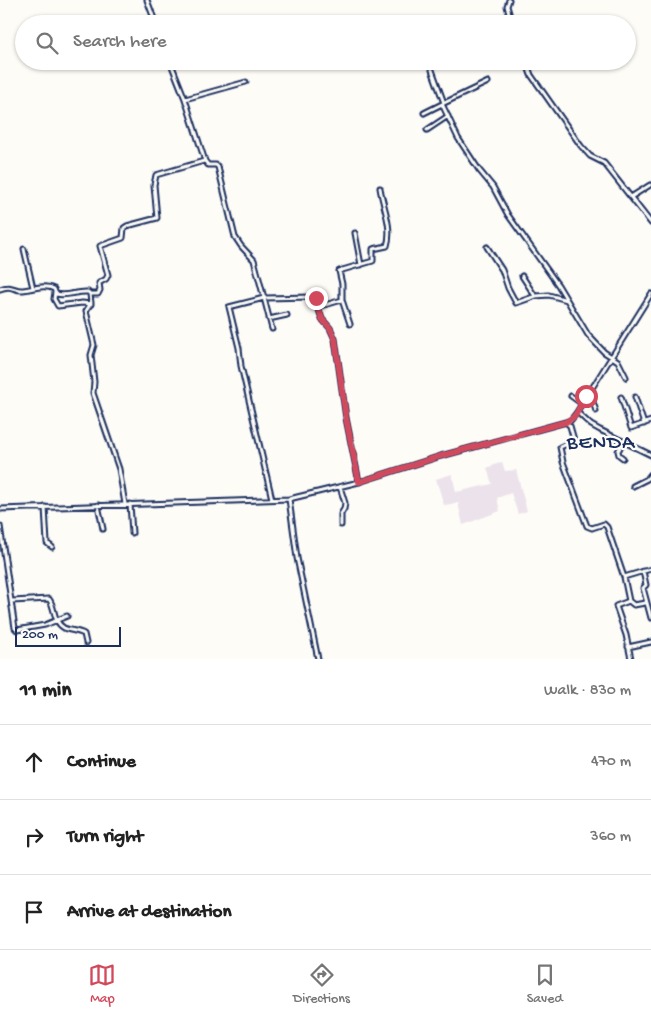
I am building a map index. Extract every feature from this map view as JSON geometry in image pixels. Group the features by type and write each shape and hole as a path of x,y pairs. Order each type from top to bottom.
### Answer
{"street":[{"path":"147,0 153,15"},
{"path":"509,0 507,6 510,15"},
{"path":"173,70 204,161 208,165 216,165 218,167 236,237 241,246 254,260 272,329"},
{"path":"432,70 443,103 458,138 479,170 493,187 508,216 567,300 588,335 598,347 618,361 626,377"},
{"path":"529,70 581,146 590,156 604,163 651,223"},
{"path":"185,100 246,82"},
{"path":"424,113 488,82"},
{"path":"427,130 448,116"},
{"path":"0,289 10,287 20,291 51,287 56,294 65,296 81,292 98,294 100,290 99,283 107,277 100,245 123,238 124,228 127,226 157,218 154,185 156,175 204,161"},
{"path":"631,197 650,186"},
{"path":"350,324 342,300 342,284 339,272 374,261 373,249 387,246 390,239 388,218 380,188"},
{"path":"354,233 361,265"},
{"path":"487,247 502,270 513,301 518,304 534,296 549,296 567,300"},
{"path":"24,249 33,288"},
{"path":"522,276 534,296"},
{"path":"55,291 53,295 58,306 90,304"},
{"path":"90,294 90,304 86,311 94,345 91,355 94,376 93,393 119,469 132,533"},
{"path":"0,508 289,499 359,482 441,456 566,422 571,420 577,412 651,294"},
{"path":"272,499 241,366 239,348 228,307 264,298 316,298 322,319 330,328 335,339 346,418 359,482"},
{"path":"318,307 342,300"},
{"path":"269,319 287,315"},
{"path":"570,396 582,404"},
{"path":"586,396 593,402 596,411"},
{"path":"621,397 631,428 651,421"},
{"path":"635,397 644,424"},
{"path":"577,412 596,428 624,440 651,455"},
{"path":"566,422 570,426 574,440 560,446 560,451 584,519 590,528 606,525 624,577 629,601 634,605 646,603"},
{"path":"623,458 619,455 618,451 624,440"},
{"path":"633,486 647,479 651,474"},
{"path":"340,487 345,503 341,514 341,524"},
{"path":"289,499 297,558 318,659"},
{"path":"98,505 103,529"},
{"path":"45,507 47,543 52,547"},
{"path":"0,526 16,629 45,625 67,616"},
{"path":"624,577 651,568"},
{"path":"642,571 646,584 643,588 651,618"},
{"path":"12,601 49,599 52,602 56,620 62,627 82,632 86,643"},
{"path":"629,601 616,606 626,635 631,659"},
{"path":"628,646 651,642"}],"shaded area":[{"path":"502,462 505,471 516,470 527,511 518,514 511,493 497,498 500,511 463,525 458,503 444,505 436,479 452,474 456,492 492,484 487,468"}],"district":[{"name":"BENDA","path":"601,444"}],"route":[{"path":"316,298 323,322 330,328 335,339 346,418 359,482 441,456 566,422 575,416 586,396"}]}
